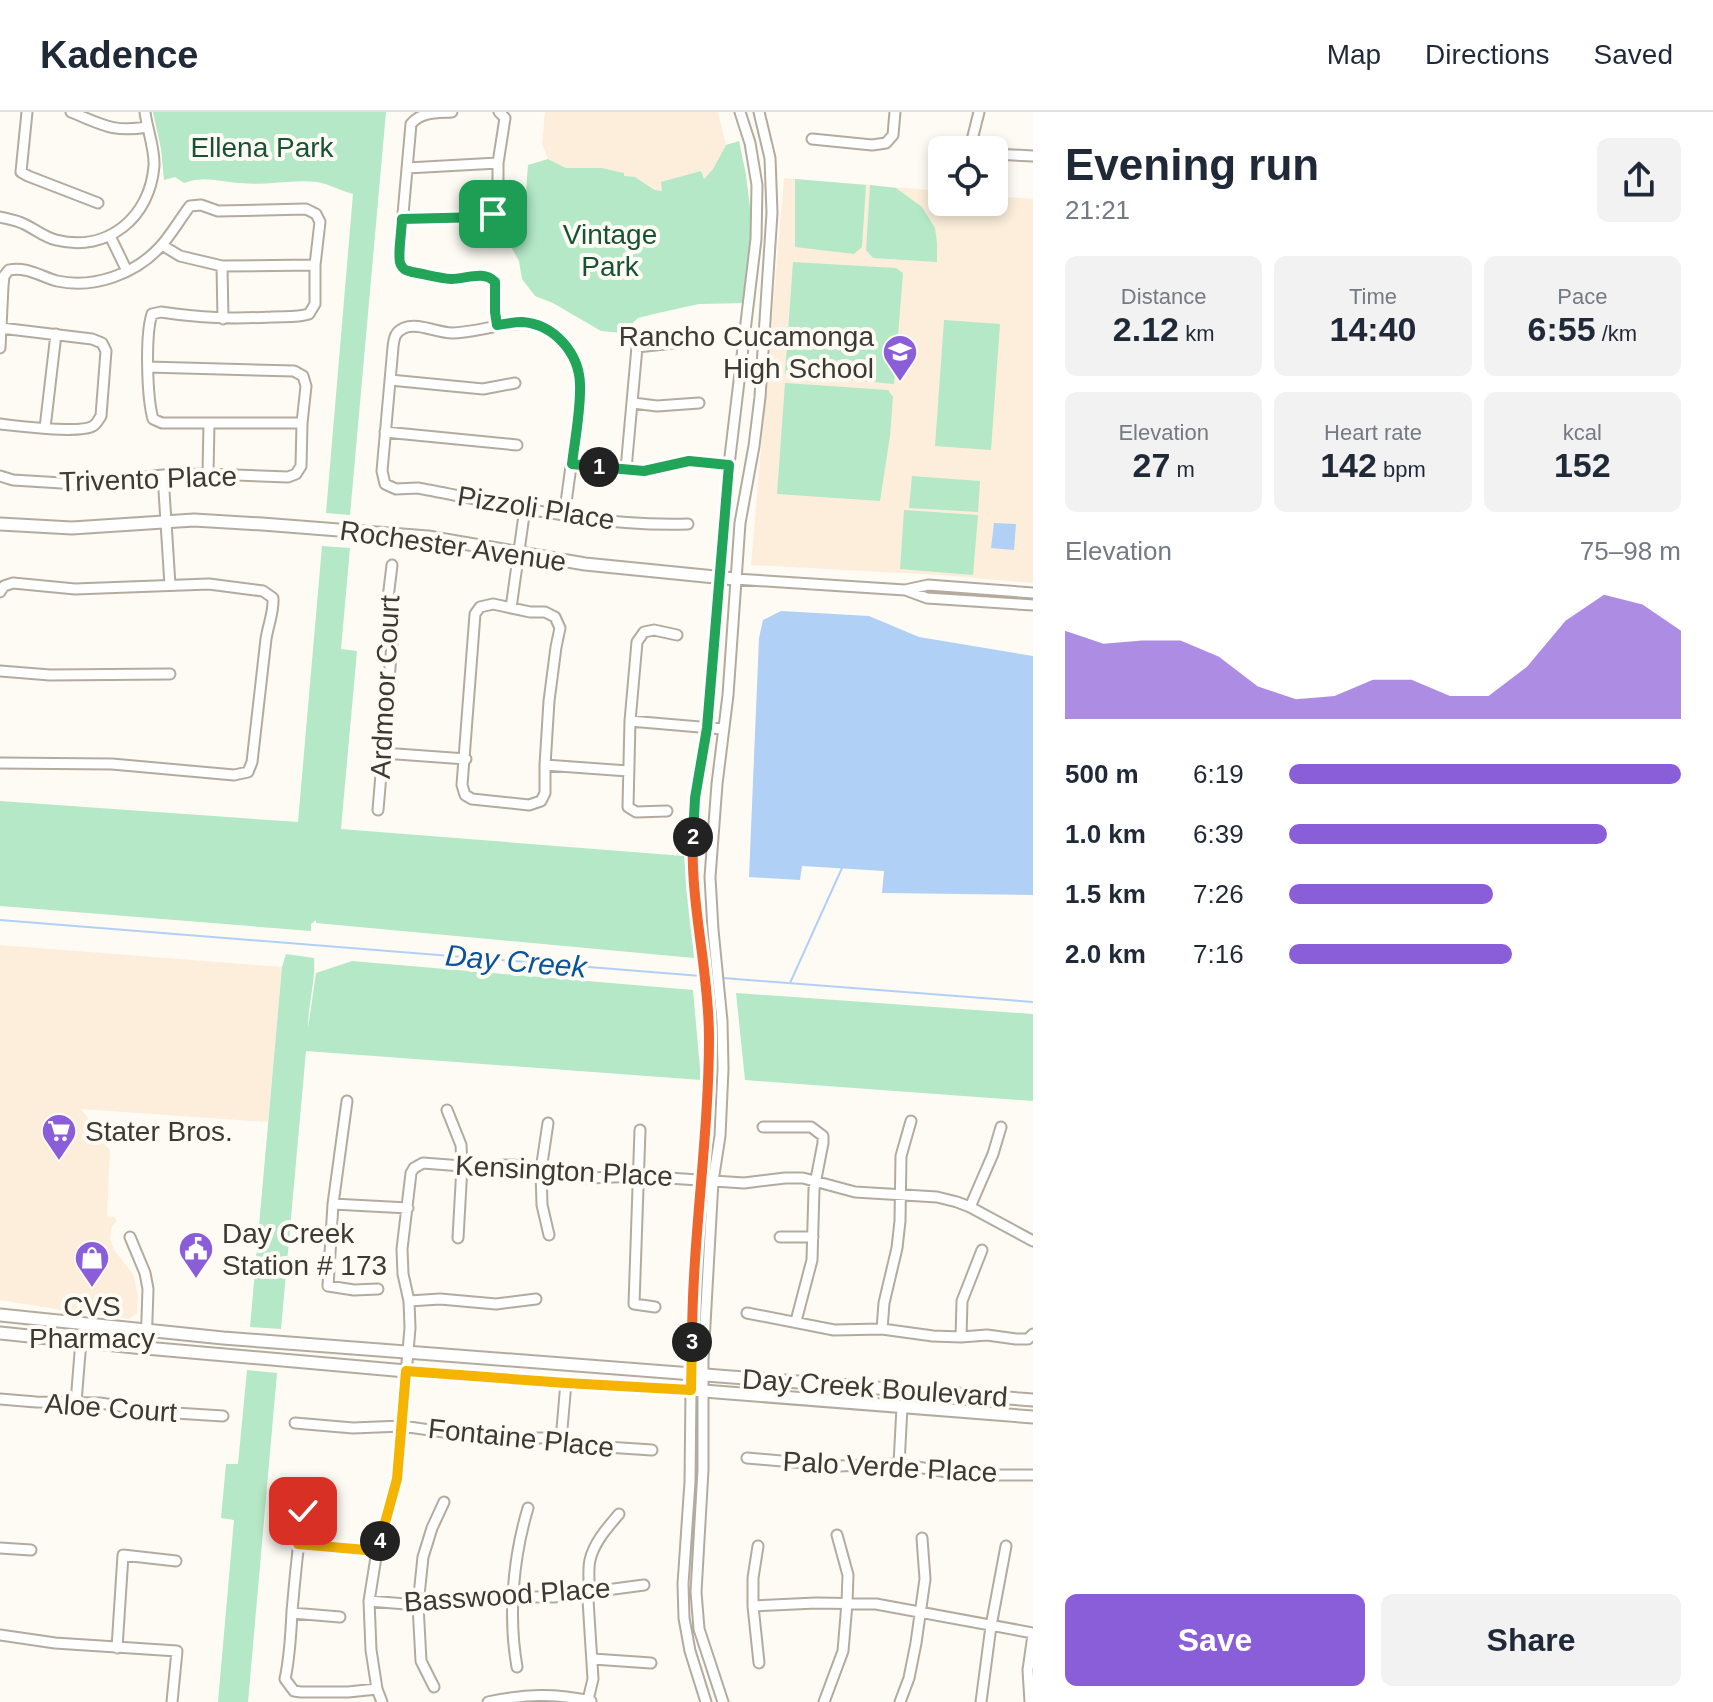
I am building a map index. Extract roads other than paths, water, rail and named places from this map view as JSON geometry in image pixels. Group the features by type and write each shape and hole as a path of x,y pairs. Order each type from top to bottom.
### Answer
{"main road":[{"name":"Rochester Avenue","path":"0,524 72,528 166,521 228,521 428,537 585,564 735,579"},
{"name":"Day Creek Boulevard","path":"0,1315 147,1332 1033,1400"},
{"name":"Day Creek Boulevard","path":"0,1333 406,1371 1033,1417"}],"street":[{"path":"27,112 21,172 98,203"},
{"path":"71,112 108,127 147,127"},
{"path":"0,217 25,224 54,240 86,243 110,236 130,222 143,206 152,185 154,162 145,112"},
{"path":"452,112 425,112 411,124 399,259 406,270 451,279 491,277 495,282 497,325"},
{"path":"402,219 484,217 493,214 498,204 498,163 505,118 499,112"},
{"path":"723,1702 699,1629 697,1607 703,1470 692,1299 709,1034 692,855 695,798 707,728 729,465 758,208 754,164 740,112"},
{"path":"697,1374 713,1181 720,1136 723,1069 722,1021 711,914 715,795 728,695 740,523 760,397 772,213 770,158 759,112"},
{"path":"812,139 872,145 886,143 893,135 895,112"},
{"path":"973,136 979,112"},
{"path":"1008,155 1033,156"},
{"path":"407,168 498,163"},
{"path":"0,348 4,276 9,270 23,269 63,282 94,282 127,271 146,260 162,245 190,206 201,205 218,211 306,209 316,214 320,222 315,304 309,314 297,318 223,319 161,312 152,314 149,322 148,367 149,407 153,419 162,423 302,423 306,386 303,376 294,371 148,367"},
{"path":"110,236 127,271"},
{"path":"162,245 180,256 222,266 315,265"},
{"path":"222,266 223,319"},
{"path":"517,445 385,432 394,336 400,329 411,325 452,333 521,322 543,328 564,343 572,355 580,383 564,516"},
{"path":"0,424 45,428 89,428 96,425 101,416 106,351 102,343 92,339 1,328"},
{"path":"45,428 56,334"},
{"path":"626,469 637,347 701,340"},
{"path":"390,380 483,389 515,383"},
{"path":"633,403 657,406 699,403"},
{"path":"208,474 209,423"},
{"name":"Trivento Place","path":"0,476 13,480 78,484 163,475 288,477 296,474 301,466 302,423"},
{"name":"Pizzoli Place","path":"385,432 382,471 385,484 396,489 418,488 611,523 688,524"},
{"path":"572,464 644,471 689,461 729,465"},
{"path":"163,475 170,585"},
{"path":"511,608 525,508"},
{"name":"Ardmoor Court","path":"378,810 393,632 388,598 392,565"},
{"name":"Rochester Avenue","path":"735,579 905,590 928,585 1033,593"},
{"path":"0,763 112,764 234,775 248,772 252,762 266,639 273,609 273,598 263,591 209,584 75,589 13,583 2,589"},
{"name":"Rochester Avenue","path":"905,590 927,598 1033,605"},
{"path":"493,604 511,608 545,612 555,617 560,628 549,701 545,793 541,801 529,805 472,799 465,795 462,785 475,614 480,607 493,604"},
{"path":"667,811 636,812 628,807 630,721 637,642 644,632 654,630 677,635"},
{"path":"0,671 66,675 170,674"},
{"path":"630,721 723,729"},
{"path":"383,753 466,759"},
{"path":"545,765 628,771"},
{"path":"347,1101 333,1204 328,1286 354,1290 378,1289"},
{"path":"447,1110 461,1145 458,1238"},
{"path":"882,1329 884,1303 897,1248 901,1156 911,1121"},
{"path":"548,1123 541,1170 542,1205 549,1235"},
{"path":"763,1127 811,1127 823,1136 815,1181 812,1260 796,1321"},
{"path":"970,1207 1001,1127"},
{"path":"640,1130 634,1304 655,1307"},
{"name":"Kensington Place","path":"408,1208 411,1173 418,1165 429,1163 514,1165 589,1178 638,1176 757,1183 794,1177 855,1192 937,1197 970,1207 1033,1241"},
{"path":"333,1204 408,1208 402,1249 410,1328 397,1479 377,1551 369,1601 371,1650 382,1702"},
{"path":"130,1237 147,1279 146,1348"},
{"path":"780,1237 813,1237"},
{"path":"961,1337 962,1301 982,1250"},
{"path":"409,1301 440,1299 496,1304 536,1299"},
{"path":"747,1313 834,1330 882,1329 1016,1339 1030,1336"},
{"path":"76,1402 81,1341"},
{"path":"561,1440 566,1383"},
{"path":"697,1391 683,1584 684,1618 690,1651 706,1702"},
{"name":"Aloe Court","path":"0,1399 100,1403 223,1416"},
{"path":"899,1464 902,1407"},
{"name":"Fontaine Place","path":"295,1423 353,1428 402,1426 485,1438 530,1437 591,1446 652,1450"},
{"name":"Palo Verde Place","path":"747,1458 838,1466 899,1464 965,1475 1033,1475"},
{"path":"309,1487 298,1544 285,1679 294,1691 301,1692 377,1689"},
{"path":"434,1687 421,1661 418,1605 423,1557 444,1502"},
{"path":"517,1667 512,1639 513,1597 520,1536 528,1508"},
{"path":"488,1702 515,1696 551,1694 591,1701 590,1560 598,1540 619,1514"},
{"path":"824,1702 843,1651 847,1603 848,1575 837,1535"},
{"path":"900,1702 909,1678 925,1579 922,1538"},
{"path":"298,1544 377,1551"},
{"path":"758,1546 753,1606 759,1663"},
{"path":"981,1702 1006,1546"},
{"path":"0,1548 31,1550"},
{"path":"117,1648 123,1555 176,1561"},
{"name":"Basswood Place","path":"369,1601 418,1605 513,1597 554,1597 644,1585"},
{"path":"753,1606 876,1604 1033,1634 1028,1670 1030,1702"},
{"path":"292,1613 340,1617"},
{"path":"0,1635 55,1643 177,1651 172,1702"},
{"path":"593,1659 651,1663"}],"water":[{"path":"994,523 1016,524 1014,550 991,548"},
{"path":"781,611 869,616 919,637 1033,656 1033,895 882,893 884,871 802,866 800,880 749,877 759,638 763,620"}],"waterway":[{"path":"790,983 842,868"},
{"name":"Day Creek","path":"0,920 701,976"},
{"name":"Day Creek","path":"723,978 1033,1002"}],"place":[{"name":"Rancho Cucamonga High School","path":"900,383"},
{"name":"Stater Bros.","path":"59,1162"},
{"name":"Day Creek Station # 173","path":"196,1280"},
{"name":"CVS Pharmacy","path":"92,1289"}],"park label":[{"name":"Ellena Park","path":"262,147"},
{"name":"Vintage Park","path":"610,250"}]}
